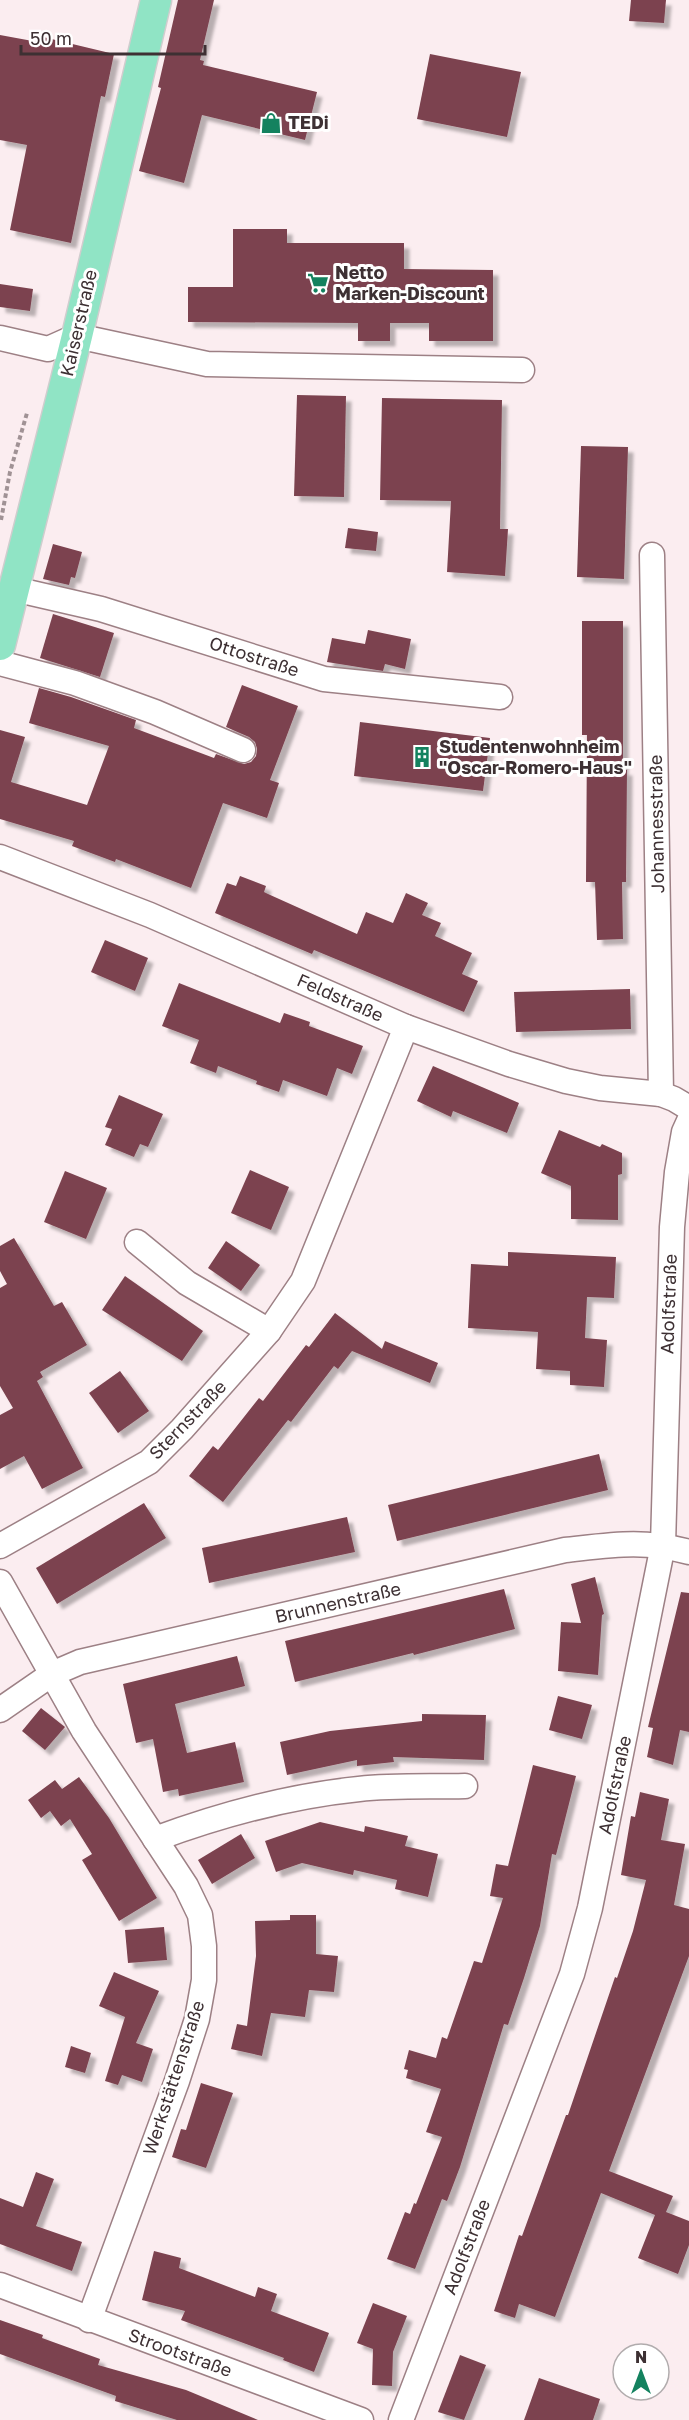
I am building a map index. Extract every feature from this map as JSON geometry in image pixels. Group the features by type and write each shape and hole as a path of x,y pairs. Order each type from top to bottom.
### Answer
{"main road":[{"name":"Kaiserstraße","path":"0,645 77,336 156,0"}],"street":[{"path":"0,338 48,349 77,336 207,364 522,370"},
{"name":"Johannesstraße","path":"652,555 661,1094"},
{"name":"Ottostraße","path":"14,589 101,609 324,679 500,697"},
{"path":"0,663 85,687 155,712 243,750"},
{"name":"Feldstraße","path":"0,857 150,915 406,1027 509,1064 566,1081 600,1088 661,1094 689,1108"},
{"name":"Sternstraße","path":"0,1546 149,1462 182,1430 269,1331 303,1281 406,1027"},
{"name":"Adolfstraße","path":"401,2420 572,1974 590,1908 663,1545 672,1227 677,1172 684,1132 689,1121"},
{"path":"137,1242 188,1283 269,1331"},
{"name":"Brunnenstraße","path":"0,1710 52,1674 80,1662 565,1550 627,1543 663,1545 689,1552"},
{"name":"Werkstättenstraße","path":"0,1582 84,1731 186,1886 200,1915 204,1946 204,1980 197,2019 89,2320"},
{"path":"155,1839 201,1822 283,1802 360,1789 465,1786"},
{"name":"Strootstraße","path":"0,2285 361,2420"}],"building":[{"path":"178,0 214,0 200,60 204,61 203,65 317,92 305,140 202,115 184,183 139,171 161,88 158,87"},
{"path":"631,0 666,0 664,23 629,21"},
{"path":"0,35 38,42 39,36 114,54 105,97 101,96 71,243 10,230 27,145 0,140"},
{"path":"430,54 521,72 507,137 417,119"},
{"name":"Netto Marken-Discount","path":"233,229 287,229 287,243 404,243 404,269 493,270 493,341 429,341 429,323 390,323 390,341 358,341 358,323 188,322 188,287 233,287"},
{"path":"0,284 33,289 30,311 0,307"},
{"path":"297,395 346,396 344,497 294,496"},
{"path":"382,398 502,400 500,529 508,529 505,576 447,572 451,501 380,500"},
{"path":"581,446 628,447 624,579 577,577"},
{"path":"348,528 378,532 376,551 345,548"},
{"path":"53,544 82,552 75,578 71,577 69,585 43,579"},
{"path":"53,614 114,633 100,677 40,658"},
{"path":"582,621 623,621 623,770 627,770 626,882 622,882 623,939 597,940 595,882 586,882 587,735 582,735"},
{"path":"368,630 411,639 405,669 385,664 383,671 327,662 332,638 365,644"},
{"path":"242,685 298,706 270,780 279,783 267,818 223,803 191,888 116,859 115,862 72,846 74,841 0,819 0,730 25,737 11,782 87,805 109,746 29,723 39,688 136,720 134,728 214,758 216,754 244,764 251,762 256,756 255,742 226,727"},
{"name":"Studentenwohnheim \"Oscar-Romero-Haus\"","path":"360,722 490,738 483,791 354,776"},
{"path":"240,876 266,886 264,892 268,894 357,934 366,912 393,923 406,893 428,903 422,915 441,923 435,936 472,953 462,974 478,981 464,1012 314,950 312,954 215,913 227,883 236,886"},
{"path":"105,940 148,958 135,991 91,972"},
{"path":"179,983 280,1023 284,1013 310,1022 309,1026 363,1046 352,1074 337,1068 327,1096 283,1080 279,1092 218,1066 216,1073 190,1063 199,1040 162,1026"},
{"path":"630,989 631,1029 516,1032 514,992"},
{"path":"433,1066 519,1103 507,1133 453,1111 451,1117 417,1101"},
{"path":"119,1095 163,1114 148,1147 140,1144 134,1157 105,1145 112,1129 105,1127"},
{"path":"559,1130 600,1147 602,1144 622,1153 622,1174 618,1175 618,1220 571,1219 571,1186 541,1173"},
{"path":"250,1170 289,1187 271,1230 231,1213"},
{"path":"65,1171 107,1188 86,1239 44,1222"},
{"path":"14,1238 54,1306 62,1302 87,1345 40,1372 43,1377 37,1381 83,1468 42,1489 24,1456 0,1469 0,1415 13,1408 0,1386 0,1288 7,1284 0,1271 0,1246"},
{"path":"226,1241 260,1265 241,1291 208,1268"},
{"path":"508,1252 616,1257 614,1298 587,1297 585,1338 607,1340 604,1387 570,1385 570,1371 536,1369 538,1332 468,1328 471,1264 508,1266"},
{"path":"125,1276 203,1331 182,1361 102,1310"},
{"path":"335,1313 382,1349 385,1341 438,1363 430,1383 352,1351 338,1369 334,1366 291,1422 288,1420 223,1502 189,1476 213,1446 218,1450 259,1398 263,1401 306,1345 309,1347"},
{"path":"120,1371 149,1411 118,1433 89,1393"},
{"path":"599,1454 608,1490 397,1541 388,1505"},
{"path":"144,1503 166,1538 57,1604 36,1568"},
{"path":"347,1517 355,1552 209,1583 202,1548"},
{"path":"595,1577 604,1614 602,1615 598,1675 558,1671 561,1622 581,1623 571,1584"},
{"path":"504,1589 515,1629 295,1682 285,1641"},
{"path":"681,1592 689,1593 689,1732 680,1730 673,1765 647,1757 653,1728 648,1727"},
{"path":"237,1656 245,1686 175,1704 187,1753 235,1742 244,1782 179,1796 178,1789 163,1792 153,1739 136,1743 123,1684"},
{"path":"558,1696 592,1705 582,1739 549,1730"},
{"path":"41,1708 65,1727 45,1750 22,1731"},
{"path":"422,1714 486,1715 484,1760 393,1757 394,1762 357,1766 357,1760 287,1775 280,1742 330,1731 422,1721"},
{"path":"533,1765 576,1776 556,1855 552,1854 540,1926 524,1978 508,2025 504,2024 460,2167 447,2201 442,2199 415,2269 387,2259 405,2212 410,2214 414,2203 416,2204 442,2137 426,2132 441,2089 406,2078 408,2070 404,2069 409,2050 436,2058 442,2037 447,2039 474,1961 482,1963 503,1898 490,1896 496,1864 508,1866"},
{"path":"79,1777 109,1818 157,1898 119,1921 82,1860 92,1854 70,1819 61,1826 50,1811 41,1818 28,1800 55,1780 62,1789"},
{"path":"640,1792 669,1799 661,1840 685,1844 674,1905 689,1909 689,1956 609,2171 673,2196 666,2212 689,2221 689,2245 678,2274 638,2258 655,2215 601,2193 555,2317 519,2304 515,2318 494,2311 519,2235 522,2236 566,2115 568,2115 615,1977 617,1978 633,1931 646,1880 621,1875 631,1816 635,1817"},
{"path":"320,1822 364,1832 365,1826 408,1836 405,1846 438,1854 428,1897 395,1889 397,1880 354,1870 353,1875 302,1863 276,1872 265,1841"},
{"path":"241,1834 255,1858 212,1884 198,1860"},
{"path":"290,1915 316,1915 316,1954 338,1956 334,1992 309,1990 305,2017 271,2013 262,2056 231,2049 237,2024 247,2026 256,1956 255,1921 290,1920"},
{"path":"164,1927 167,1960 128,1963 125,1930"},
{"path":"114,1972 159,1991 136,2043 153,2049 142,2082 122,2075 118,2085 105,2081 125,2017 99,2006"},
{"path":"71,2046 91,2053 85,2073 65,2067"},
{"path":"201,2083 233,2093 206,2168 172,2157 181,2129 186,2130"},
{"path":"36,2172 54,2179 36,2226 82,2242 72,2271 0,2244 0,2198 23,2207"},
{"path":"154,2251 181,2258 179,2268 255,2297 258,2287 277,2294 271,2311 329,2333 314,2372 283,2360 284,2358 181,2320 185,2311 142,2300"},
{"path":"373,2303 407,2316 393,2352 392,2386 372,2385 373,2349 357,2343"},
{"path":"0,2320 100,2359 98,2365 186,2390 258,2420 177,2420 115,2401 116,2396 0,2354"},
{"path":"460,2355 486,2365 464,2420 438,2412"},
{"path":"539,2378 600,2399 593,2420 524,2420"}],"place":[{"name":"TEDi","path":"271,123"},
{"name":"Netto Marken-Discount","path":"318,283"},
{"name":"Studentenwohnheim \"Oscar-Romero-Haus\"","path":"422,757"}]}
